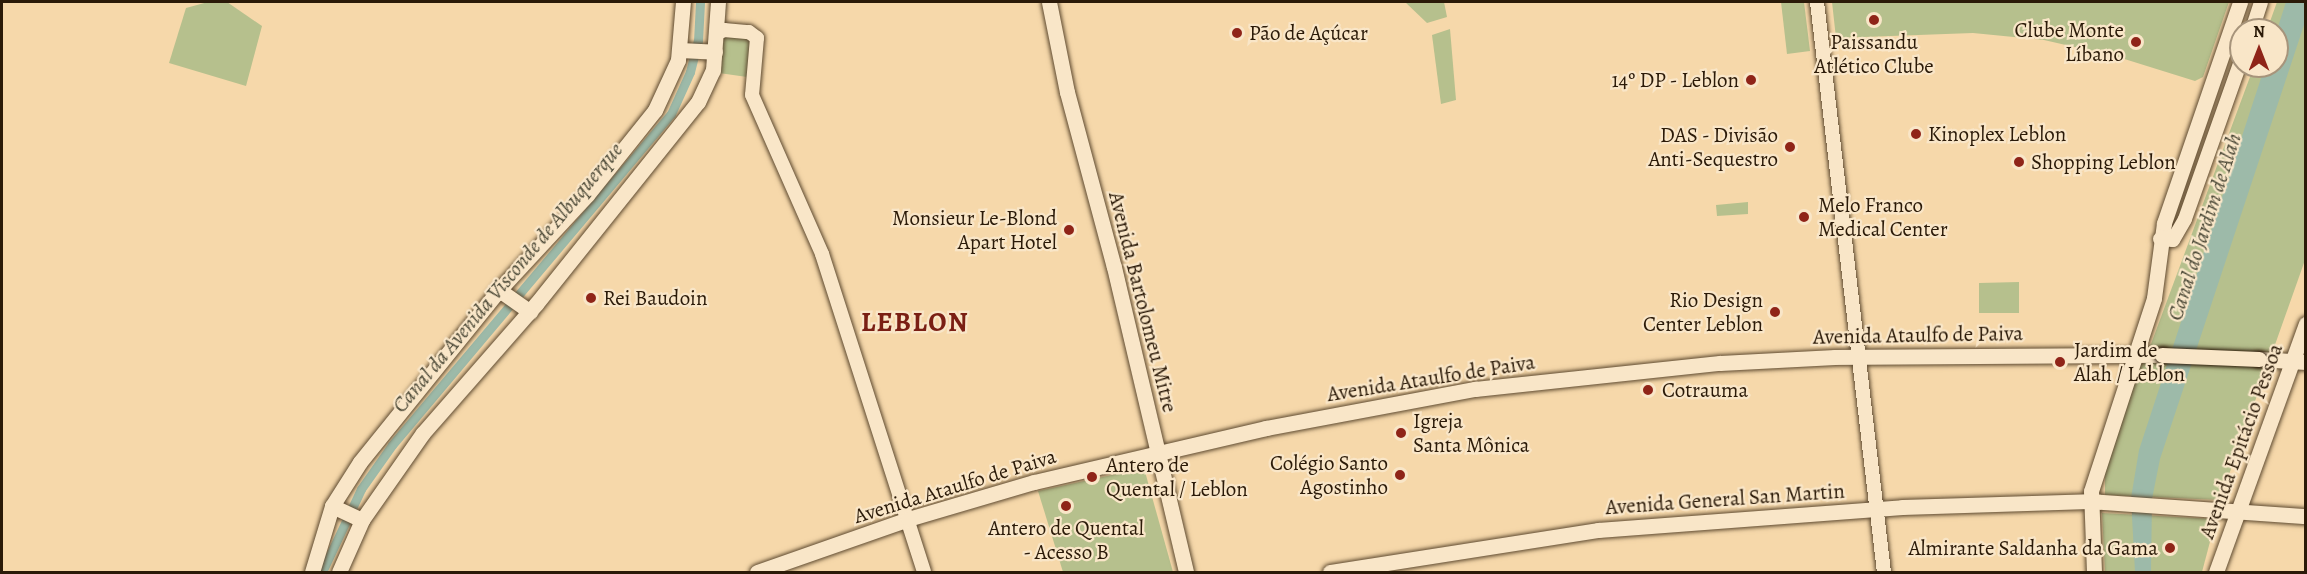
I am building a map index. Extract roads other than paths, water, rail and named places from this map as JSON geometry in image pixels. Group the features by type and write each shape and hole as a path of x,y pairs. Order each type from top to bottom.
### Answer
{"main road":[{"path":"312,573 332,506 389,423 499,290 587,195 648,120 672,80 680,50 683,2"},
{"path":"339,573 362,520 423,433 530,312 686,119 706,89 715,52 718,2"},
{"name":"Avenida Bartolomeu Mitre","path":"1049,2 1186,573"},
{"name":"Avenida Bartolomeu Mitre","path":"1058,43 1061,2"},
{"path":"2094,573 2089,501 2133,355 2154,298 2160,239 2240,2"},
{"path":"680,50 715,52"},
{"path":"499,290 530,312"},
{"name":"Avenida Epitácio Pessoa","path":"2216,573 2299,361 2306,324"},
{"name":"Avenida Ataulfo de Paiva","path":"757,573 908,519 1034,482 1358,409 1475,389 1720,363 1859,356 2162,355 2299,361"},
{"name":"Avenida General San Martin","path":"1330,573 1608,529 1877,509 2089,501 2126,506 2306,516"},
{"path":"332,506 362,520"}],"street":[{"path":"1817,2 1884,573"},
{"path":"2256,18 2261,2"},
{"path":"716,34 724,30 749,32 757,38 752,94 819,245 924,573"},
{"path":"2160,239 2173,240 2185,219 2235,78"}],"waterway":[{"name":"Canal da Avenida Visconde de Albuquerque","path":"322,572 361,489 392,445 671,114 690,72 698,41 700,2"}],"place":[{"name":"Paissandu Atlético Clube","path":"1874,20"},
{"name":"Pão de Açúcar","path":"1237,33"},
{"name":"Clube Monte Líbano","path":"2136,42"},
{"name":"14º DP - Leblon","path":"1751,80"},
{"name":"Kinoplex Leblon","path":"1916,134"},
{"name":"DAS - Divisão Anti-Sequestro","path":"1790,147"},
{"name":"Shopping Leblon","path":"2019,162"},
{"name":"Melo Franco Medical Center","path":"1804,217"},
{"name":"Monsieur Le-Blond Apart Hotel","path":"1069,230"},
{"name":"Rei Baudoin","path":"591,298"},
{"name":"Rio Design Center Leblon","path":"1775,312"},
{"name":"Jardim de Alah / Leblon","path":"2060,362"},
{"name":"Cotrauma","path":"1648,390"},
{"name":"Igreja Santa Mônica","path":"1401,433"},
{"name":"Colégio Santo Agostinho","path":"1400,475"},
{"name":"Antero de Quental / Leblon","path":"1092,477"},
{"name":"Antero de Quental - Acesso B","path":"1066,506"},
{"name":"Almirante Saldanha da Gama","path":"2170,548"}],"district":[{"name":"LEBLON","path":"915,323"}],"water label":[{"name":"Canal do Jardim de Alah","path":"2205,227"}]}
